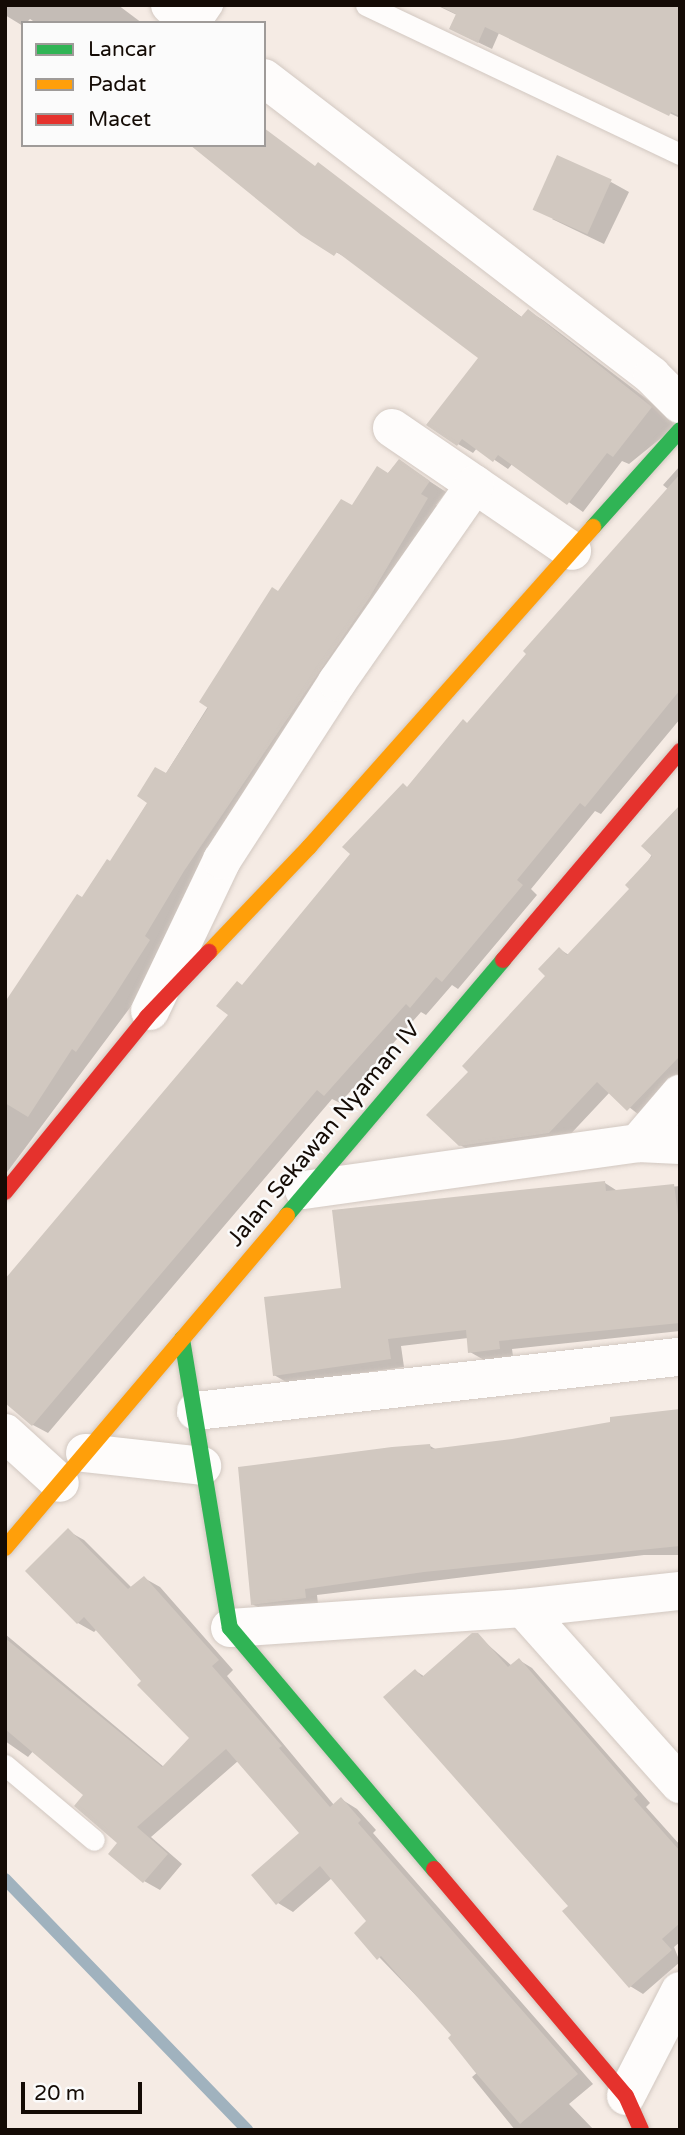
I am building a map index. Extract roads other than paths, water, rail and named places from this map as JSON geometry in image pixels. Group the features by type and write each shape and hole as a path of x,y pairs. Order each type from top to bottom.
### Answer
{"street":[{"path":"170,5 190,21"},
{"path":"266,80 652,376 680,404"},
{"path":"392,428 572,551"},
{"path":"5,1192 147,1017 309,847 680,430"},
{"path":"147,1017 222,860 337,682 475,484"},
{"name":"Jalan Sekawan Nyaman IV","path":"5,1548 304,1190 680,751"},
{"path":"638,1143 680,1094"},
{"path":"304,1190 638,1143 680,1145"},
{"path":"182,1339 197,1411 202,1466 230,1628 634,2113 680,1991"},
{"path":"197,1411 680,1357"},
{"path":"5,1433 60,1483"},
{"path":"85,1453 202,1466"},
{"path":"230,1628 523,1608 680,1591"},
{"path":"523,1608 680,1784"}],"lane":[{"path":"201,21 212,5"},
{"path":"366,5 680,154"},
{"path":"5,1765 94,1840"}],"waterway":[{"path":"5,1879 247,2130"}]}
